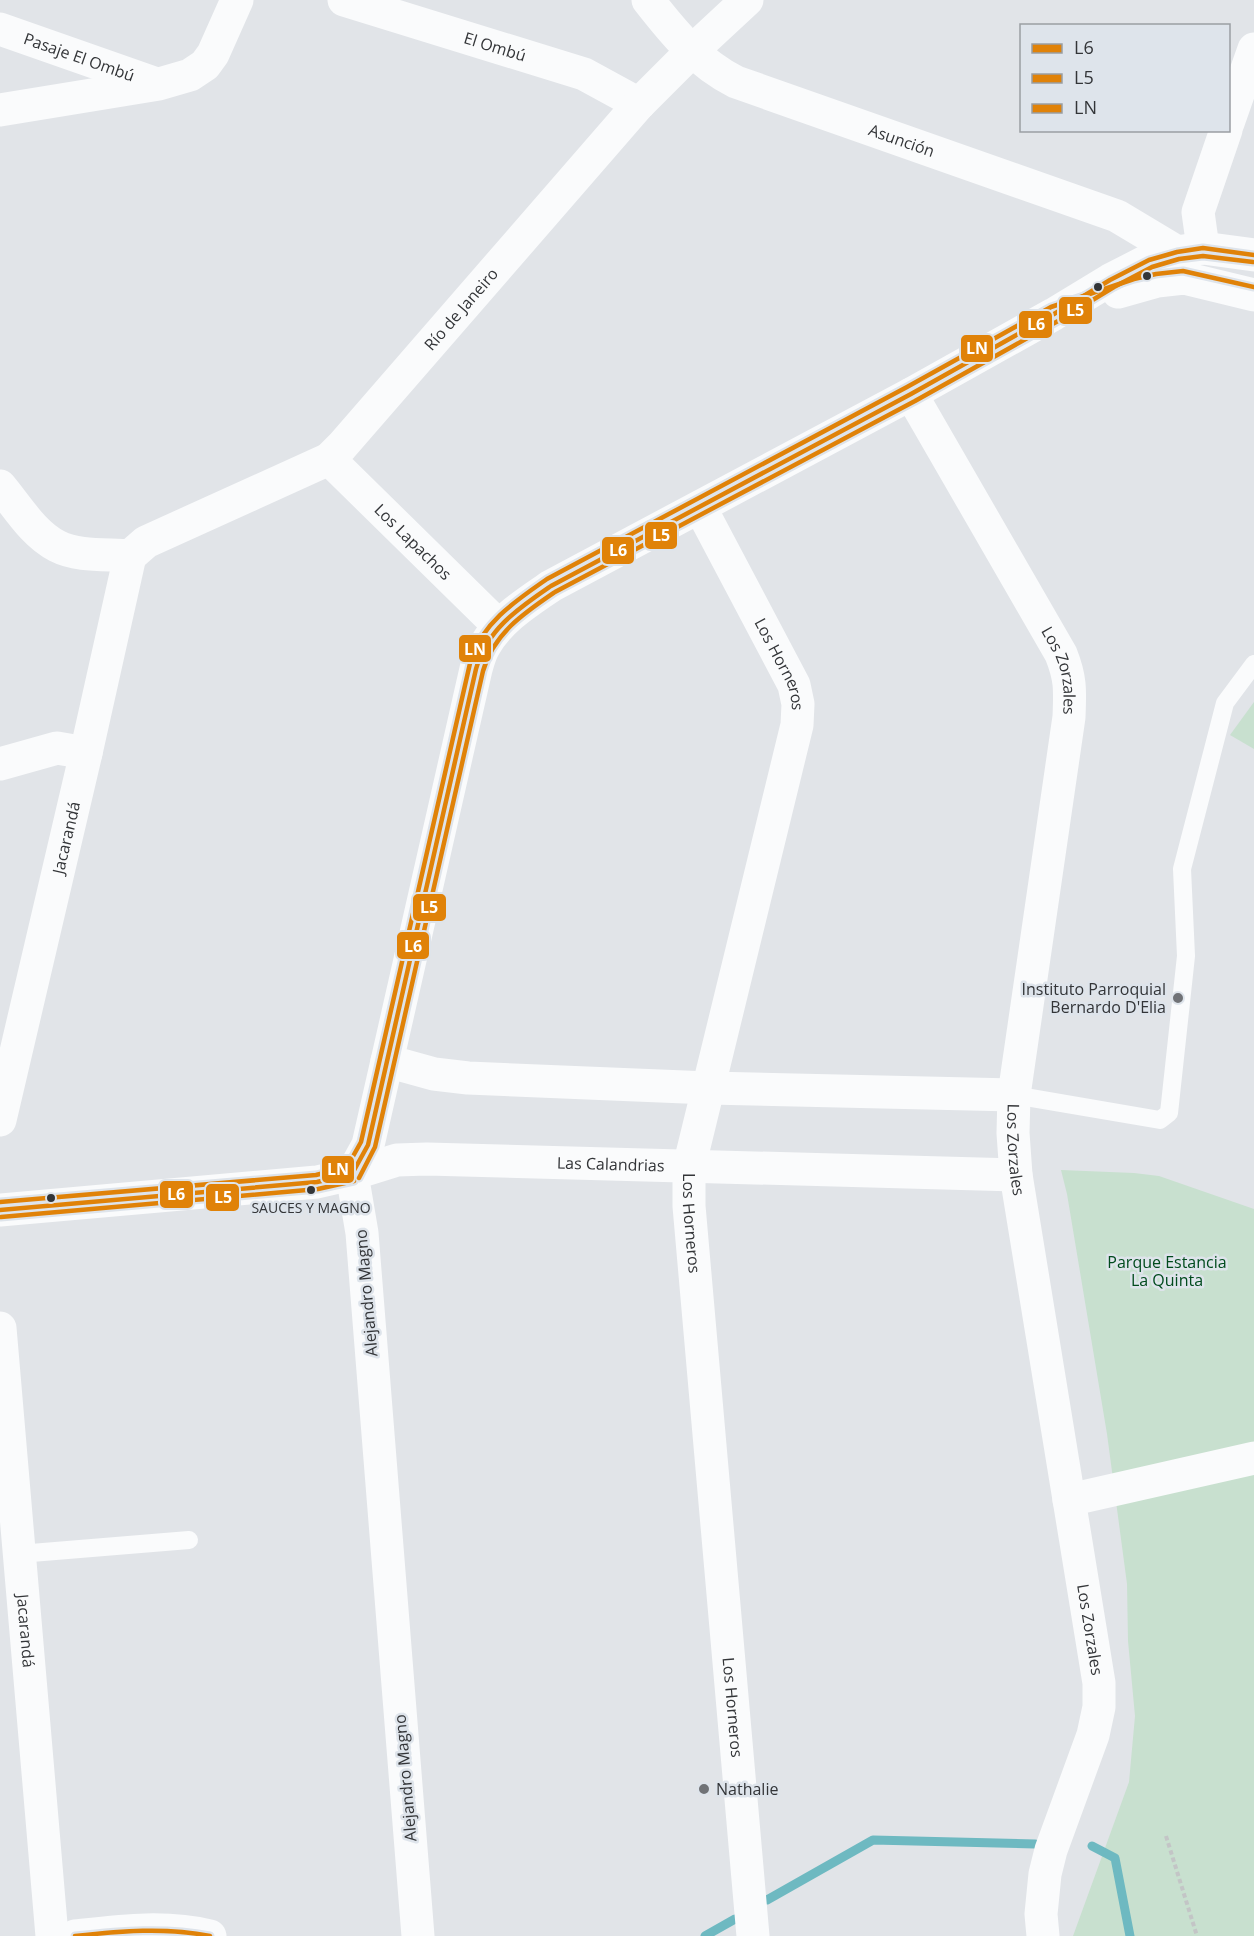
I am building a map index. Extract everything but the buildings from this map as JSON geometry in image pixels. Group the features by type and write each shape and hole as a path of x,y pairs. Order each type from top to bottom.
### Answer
{"street":[{"path":"0,110 159,84 190,75 205,65 213,54 237,0"},
{"name":"El Ombú","path":"344,0 584,74 639,105"},
{"name":"Asunción","path":"648,0 691,52 718,73 736,82 1117,216 1190,250"},
{"name":"Río de Janeiro","path":"130,556 146,542 329,459 639,105 747,0"},
{"name":"Pasaje El Ombú","path":"0,28 159,84"},
{"path":"1230,117 1254,49"},
{"path":"1190,250 1198,212 1225,132"},
{"name":"Asunción","path":"1054,314 1110,280 1149,260 1190,250 1254,255"},
{"path":"352,1174 368,1145 476,669 484,648 499,626 522,606 551,586 911,394 1054,314 1136,286 1184,278 1254,295"},
{"name":"Los Zorzales","path":"911,394 1061,654 1069,672 1069,717 1014,1095 1013,1133 1016,1175 1099,1683 1099,1707 1093,1735 1045,1874 1041,1914 1043,1936"},
{"name":"Los Lapachos","path":"329,459 499,626"},
{"path":"0,486 42,536 58,547 80,553 130,556"},
{"name":"Los Horneros","path":"700,507 794,685 798,704 797,725 689,1167 689,1206 753,1936"},
{"name":"Jacarandá","path":"0,1120 130,556"},
{"path":"0,764 57,748 86,753"},
{"path":"387,1061 434,1074 468,1078 709,1088 1014,1095"},
{"name":"Las Calandrias","path":"0,1210 317,1182 397,1160 1016,1175"},
{"name":"Alejandro Magno","path":"352,1174 363,1245 418,1936"},
{"name":"Jacarandá","path":"0,1328 52,1936"},
{"path":"1069,1500 1254,1458"},
{"path":"75,1936 138,1929 210,1936"}],"lane":[{"path":"1014,1095 1160,1120 1169,1113 1186,956 1182,869 1225,703 1254,664"},
{"path":"20,1554 189,1540"}],"path":[{"path":"1166,1836 1197,1936"}],"green space":[{"path":"1254,702 1254,749 1230,735"},
{"name":"Parque Estancia La Quinta","path":"1061,1170 1159,1176 1254,1209 1254,1936 1073,1936 1129,1782 1135,1716 1128,1641 1127,1584 1107,1434"}],"waterway":[{"path":"767,1900 873,1840 1035,1844"},
{"path":"1092,1846 1115,1858 1130,1936"},
{"path":"705,1936 735,1919"}],"transit line":[{"name":"L6","path":"352,1174 368,1145 476,669 481,655 496,631 516,611 551,586 911,394 1149,260 1203,248 1254,255"},
{"name":"L5","path":"359,1178 375,1147 483,671 502,635 521,616 555,592 915,401 1152,267 1179,259 1203,256 1253,262"},
{"name":"LN","path":"0,1202 316,1175 347,1167 361,1142 471,659 476,646 492,623 524,595 547,579 907,387 1051,307 1134,279 1183,271 1254,287"},
{"name":"L6","path":"0,1210 317,1182 352,1174"},
{"name":"L5","path":"1,1217 318,1189 354,1181"},
{"name":"L6","path":"75,1936 126,1931 176,1931 210,1936"}],"place":[{"name":"Instituto Parroquial Bernardo D'Elia","path":"1178,998"},
{"name":"SAUCES Y MAGNO","path":"311,1190"},
{"name":"Nathalie","path":"704,1789"}]}
